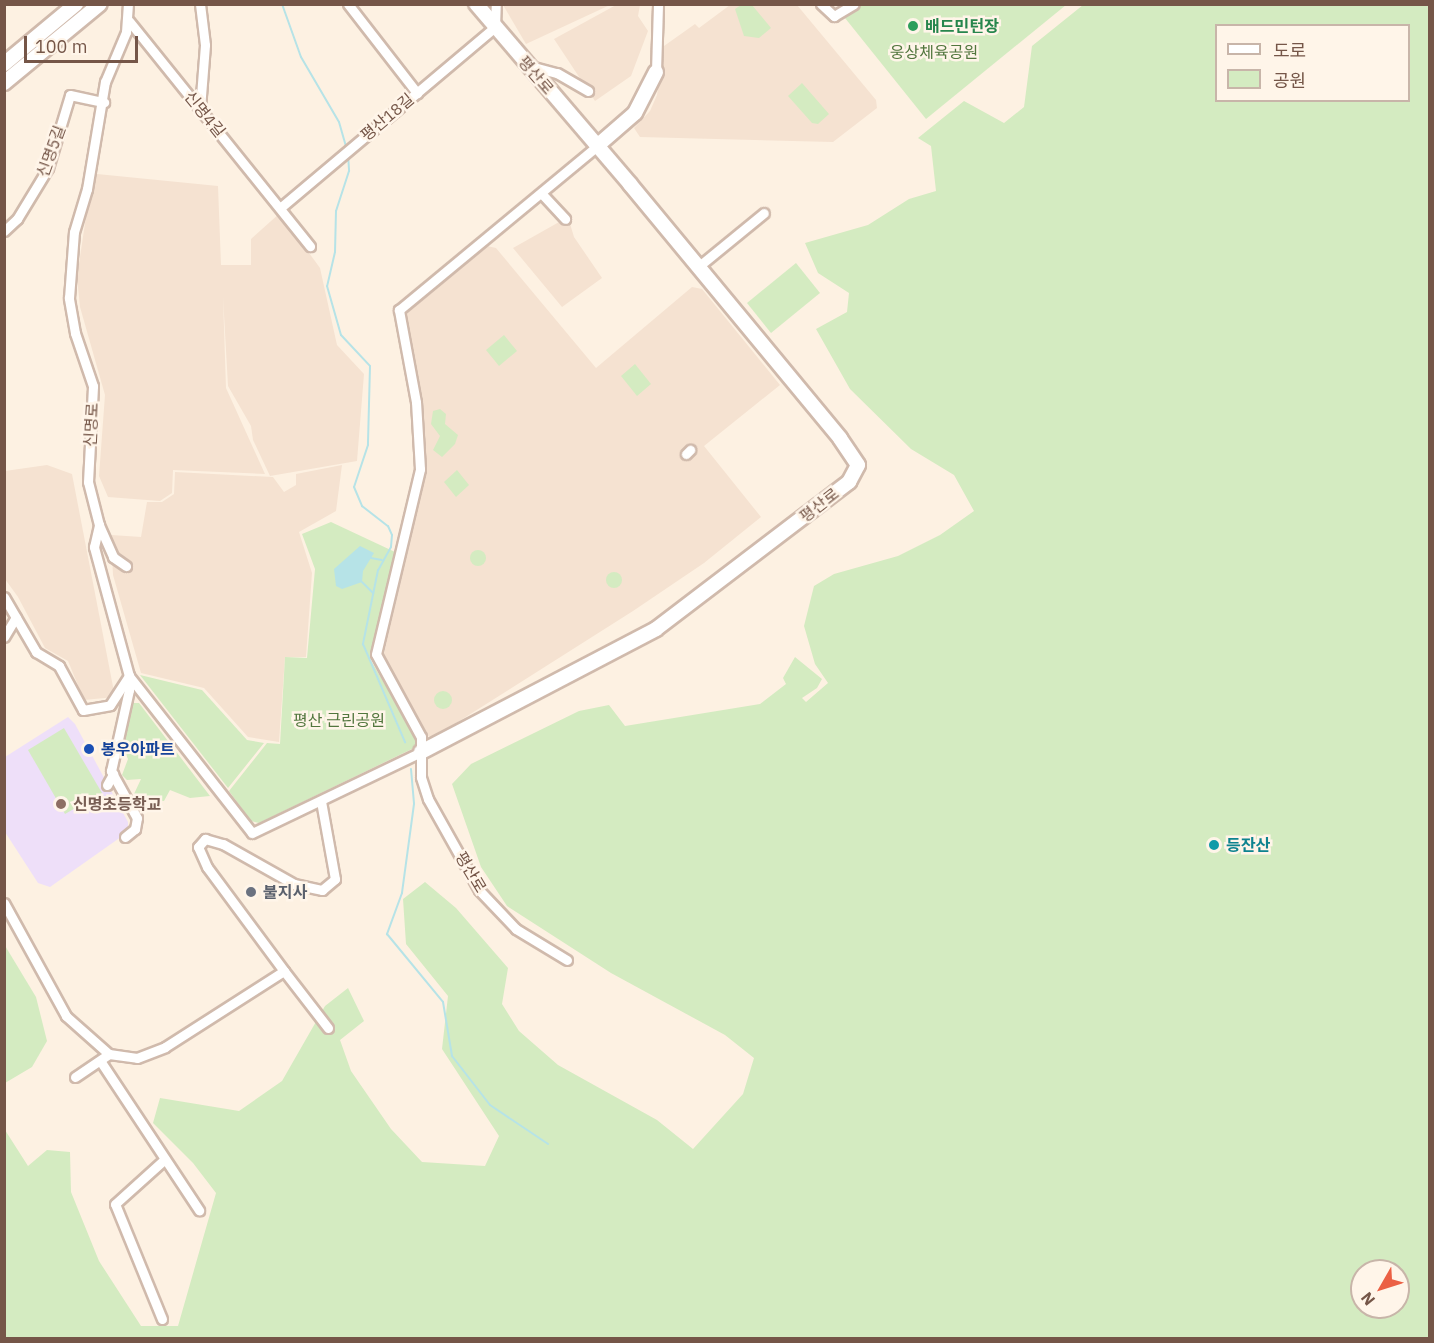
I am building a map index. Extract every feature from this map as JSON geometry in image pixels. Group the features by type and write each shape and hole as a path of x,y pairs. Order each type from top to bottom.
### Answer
{"street":[{"path":"4,64 76,4"},
{"name":"신명로","path":"107,785 112,774 129,676 94,547 99,525 88,482 93,386 75,333 69,298 74,232 87,189 104,102 105,82 129,21 128,4"},
{"path":"200,4 205,45 200,108"},
{"path":"348,4 417,93"},
{"name":"평산로","path":"421,752 656,629 856,474 855,457 476,4"},
{"path":"495,27 496,4"},
{"name":"평산로","path":"567,960 516,929 479,890 428,799 422,777 421,737 376,654 420,469 416,402 399,310 542,194 635,113 656,72 658,4"},
{"path":"821,4 834,16 854,4"},
{"path":"4,83 96,6"},
{"name":"신명4길","path":"129,21 309,246"},
{"name":"평산18길","path":"280,208 495,27"},
{"path":"528,65 557,73 588,91"},
{"name":"신명5길","path":"4,231 17,219 48,168 70,95 104,102"},
{"path":"542,194 565,219"},
{"path":"698,267 764,213"},
{"path":"99,525 113,557 126,566"},
{"path":"85,542 97,538"},
{"path":"4,597 36,652 59,666 82,710 110,705 129,676 252,832 421,752"},
{"path":"4,637 16,617"},
{"path":"112,774 137,818 135,829 125,837"},
{"path":"321,801 335,879 322,890 294,884 223,844 205,839 198,847 207,867 328,1028"},
{"path":"4,903 66,1016 110,1053 136,1058 165,1047 284,971"},
{"path":"75,1077 101,1062 110,1053"},
{"path":"101,1062 199,1210"},
{"path":"162,1319 115,1204 165,1159"}],"shaded area":[{"path":"503,5 610,5 526,44"},
{"path":"616,5 640,5 638,16 648,31 631,76 595,101 554,39"},
{"path":"730,5 797,5 876,100 877,108 833,142 640,137 634,128 650,111 657,95 664,46 695,24 699,28"},
{"path":"97,174 218,186 221,265 251,265 251,239 280,213 320,268 337,345 364,374 357,461 270,476 253,440 251,426 228,386 223,297 226,388 265,474 173,470 172,493 160,501 108,497 99,476 105,395 80,307 77,277 87,210"},
{"path":"568,217 574,237 602,278 562,307 513,248"},
{"path":"487,246 496,248 596,368 692,287 702,289 780,385 704,446 761,517 704,563 633,611 434,737 426,736 383,658 426,469 423,399 404,314"},
{"path":"47,465 72,474 115,697 84,700 68,661 45,648 18,597 5,579 5,471"},
{"path":"342,465 336,511 299,532 312,573 306,657 285,657 279,742 248,737 204,688 141,673 113,575 111,535 141,537 147,502 162,502 174,494 175,472 273,477 284,492 296,485 296,474"},
{"name":"신명초등학교","path":"68,717 75,724 128,822 128,832 50,887 38,883 5,832 5,757"}],"green space":[{"name":"웅상체육공원","path":"863,4 1066,5 926,119 845,18"},
{"path":"741,5 752,5 771,28 759,38 744,36 735,9"},
{"path":"1083,5 1429,5 1429,1338 5,1338 5,1130 28,1166 47,1150 70,1152 71,1192 99,1261 141,1326 178,1326 216,1193 193,1163 153,1123 160,1098 239,1111 282,1081 325,1006 348,988 364,1021 340,1040 351,1071 391,1129 422,1162 485,1166 499,1136 442,1049 448,996 406,944 403,899 425,882 456,908 508,968 502,1004 519,1031 558,1065 657,1120 693,1149 743,1094 754,1058 725,1035 611,973 507,906 481,867 452,784 471,764 579,711 609,705 625,726 760,704 786,684 783,678 795,657 822,679 817,688 802,698 806,702 828,683 815,664 804,626 814,586 834,574 898,556 940,535 974,511 954,475 911,449 850,389 816,329 847,312 849,293 818,273 805,243 868,225 909,199 936,191 931,146 918,138 964,101 1004,123 1024,107 1032,46"},
{"path":"802,83 829,114 818,124 812,123 788,96"},
{"path":"796,263 820,293 771,333 747,303"},
{"path":"504,335 517,351 499,366 486,350"},
{"path":"635,364 651,384 637,396 621,376"},
{"path":"440,409 446,414 445,424 458,435 455,444 442,457 433,450 440,436 431,424 433,411"},
{"path":"457,470 469,485 456,497 444,482"},
{"name":"평산 근린공원","path":"331,522 395,552 370,659 417,739 416,747 259,823 251,821 229,791 267,743 280,744 285,657 307,658 315,569 302,534"},
{"path":"478,550 486,558 478,566 470,558"},
{"path":"614,572 620,574 622,580 620,586 614,588 608,586 606,580 608,574"},
{"path":"140,675 202,690 247,740 264,743 228,788"},
{"path":"443,691 449,694 452,700 449,706 443,709 437,706 434,700 437,694"},
{"path":"133,703 139,703 210,796 190,798 170,790 164,801 137,800 134,794 141,779 127,780 122,775 128,759 122,746"},
{"path":"64,728 102,793 65,814 28,750"},
{"path":"4,944 36,997 47,1041 32,1067 5,1083"}],"water":[{"path":"360,546 374,553 363,571 362,582 342,589 336,586 334,569"}],"waterway":[{"path":"282,4 301,57 339,122 346,147"},
{"path":"348,155 349,171 336,211 335,252 327,286 341,335 370,366 368,445 354,487 362,506 388,526 392,535 391,547 378,570 363,644 405,742"},
{"path":"371,558 382,560"},
{"path":"362,582 373,593"},
{"path":"411,769 414,804 402,893 387,934 443,1002 452,1056 490,1105 548,1144"}],"place":[{"name":"배드민턴장","path":"913,26"},
{"name":"봉우아파트","path":"89,749"},
{"name":"신명초등학교","path":"61,804"},
{"name":"등잔산","path":"1214,845"},
{"name":"불지사","path":"251,892"}]}
